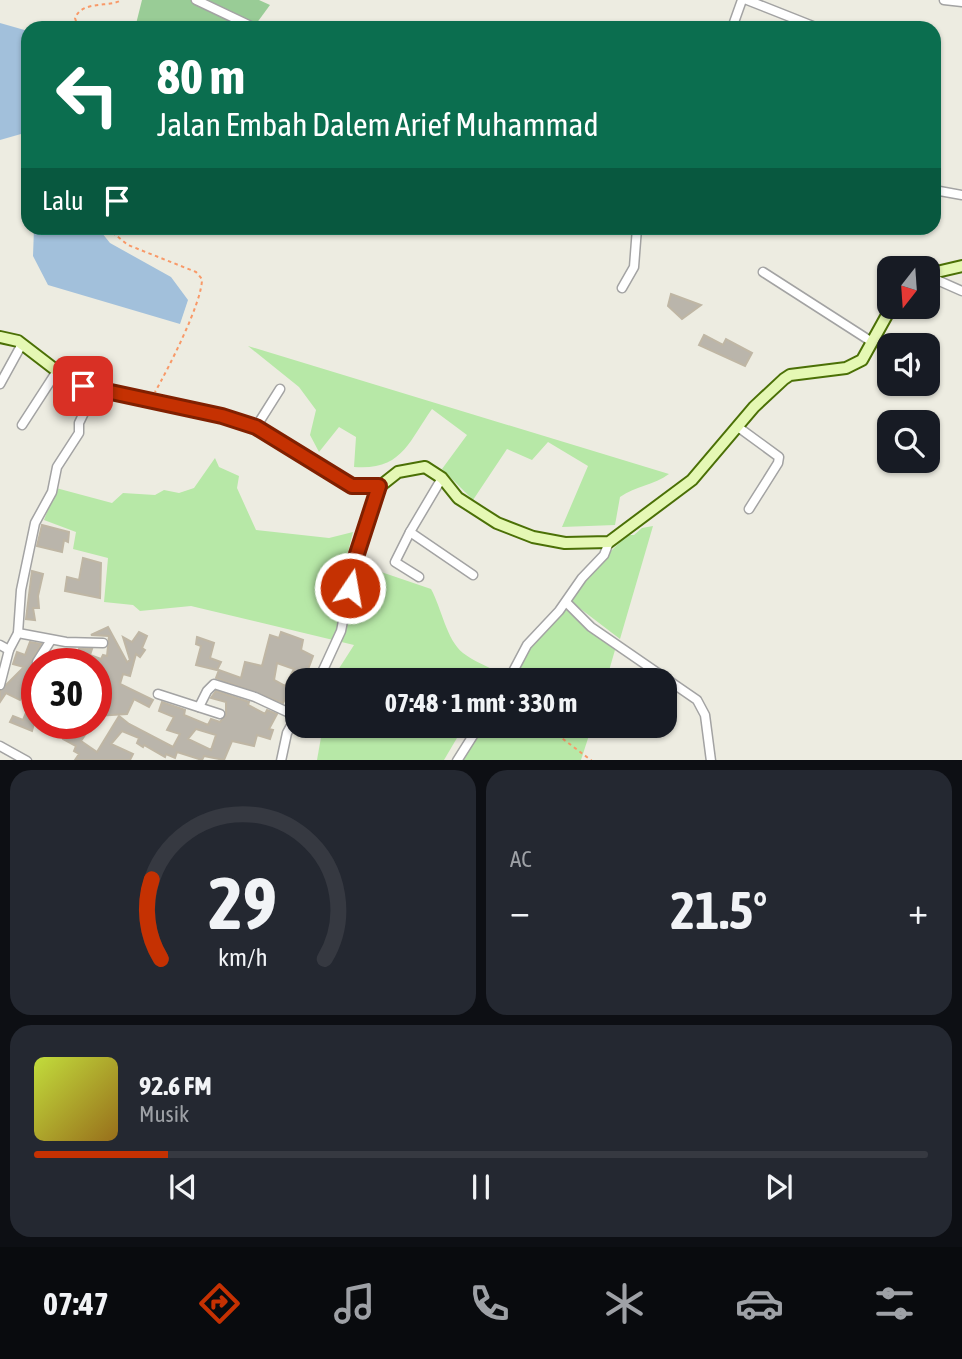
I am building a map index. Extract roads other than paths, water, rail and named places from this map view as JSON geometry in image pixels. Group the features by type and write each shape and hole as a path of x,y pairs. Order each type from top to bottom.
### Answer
{"street":[{"path":"196,0 240,21"},
{"path":"735,21 744,0 800,21"},
{"path":"944,0 962,2"},
{"path":"941,191 962,195"},
{"path":"622,288 634,267 636,235"},
{"path":"940,271 962,265"},
{"path":"763,272 872,342"},
{"path":"940,281 962,291"},
{"path":"515,668 527,645 604,555 609,542 692,480 754,407 788,376 854,365 862,360 885,319"},
{"path":"0,337 22,344 57,371 95,390 222,416 256,427 352,486 379,486"},
{"path":"0,384 22,344"},
{"path":"22,425 57,371"},
{"path":"256,427 279,388"},
{"path":"0,685 9,650 18,633 21,590 35,523 52,492 57,467 79,433 79,423 95,390"},
{"path":"738,427 779,457 749,509"},
{"path":"324,668 341,631 356,557 379,486 398,472 421,466 442,478 458,498 497,523 521,533 565,543 609,542"},
{"path":"419,577 395,562 442,478"},
{"path":"410,532 473,575"},
{"path":"566,602 591,627 697,699 705,715 711,760"},
{"path":"18,633 51,640 103,643"},
{"path":"46,648 51,640"},
{"path":"0,645 9,650"},
{"path":"199,707 206,691 214,684 285,709"},
{"path":"158,694 220,714"},
{"path":"281,760 286,738"},
{"path":"458,760 471,738"},
{"path":"0,746 25,760"}],"water":[{"path":"0,23 21,29 21,134 0,140"},
{"path":"34,235 104,235 110,243 171,277 188,300 180,324 48,285 33,256"}]}
